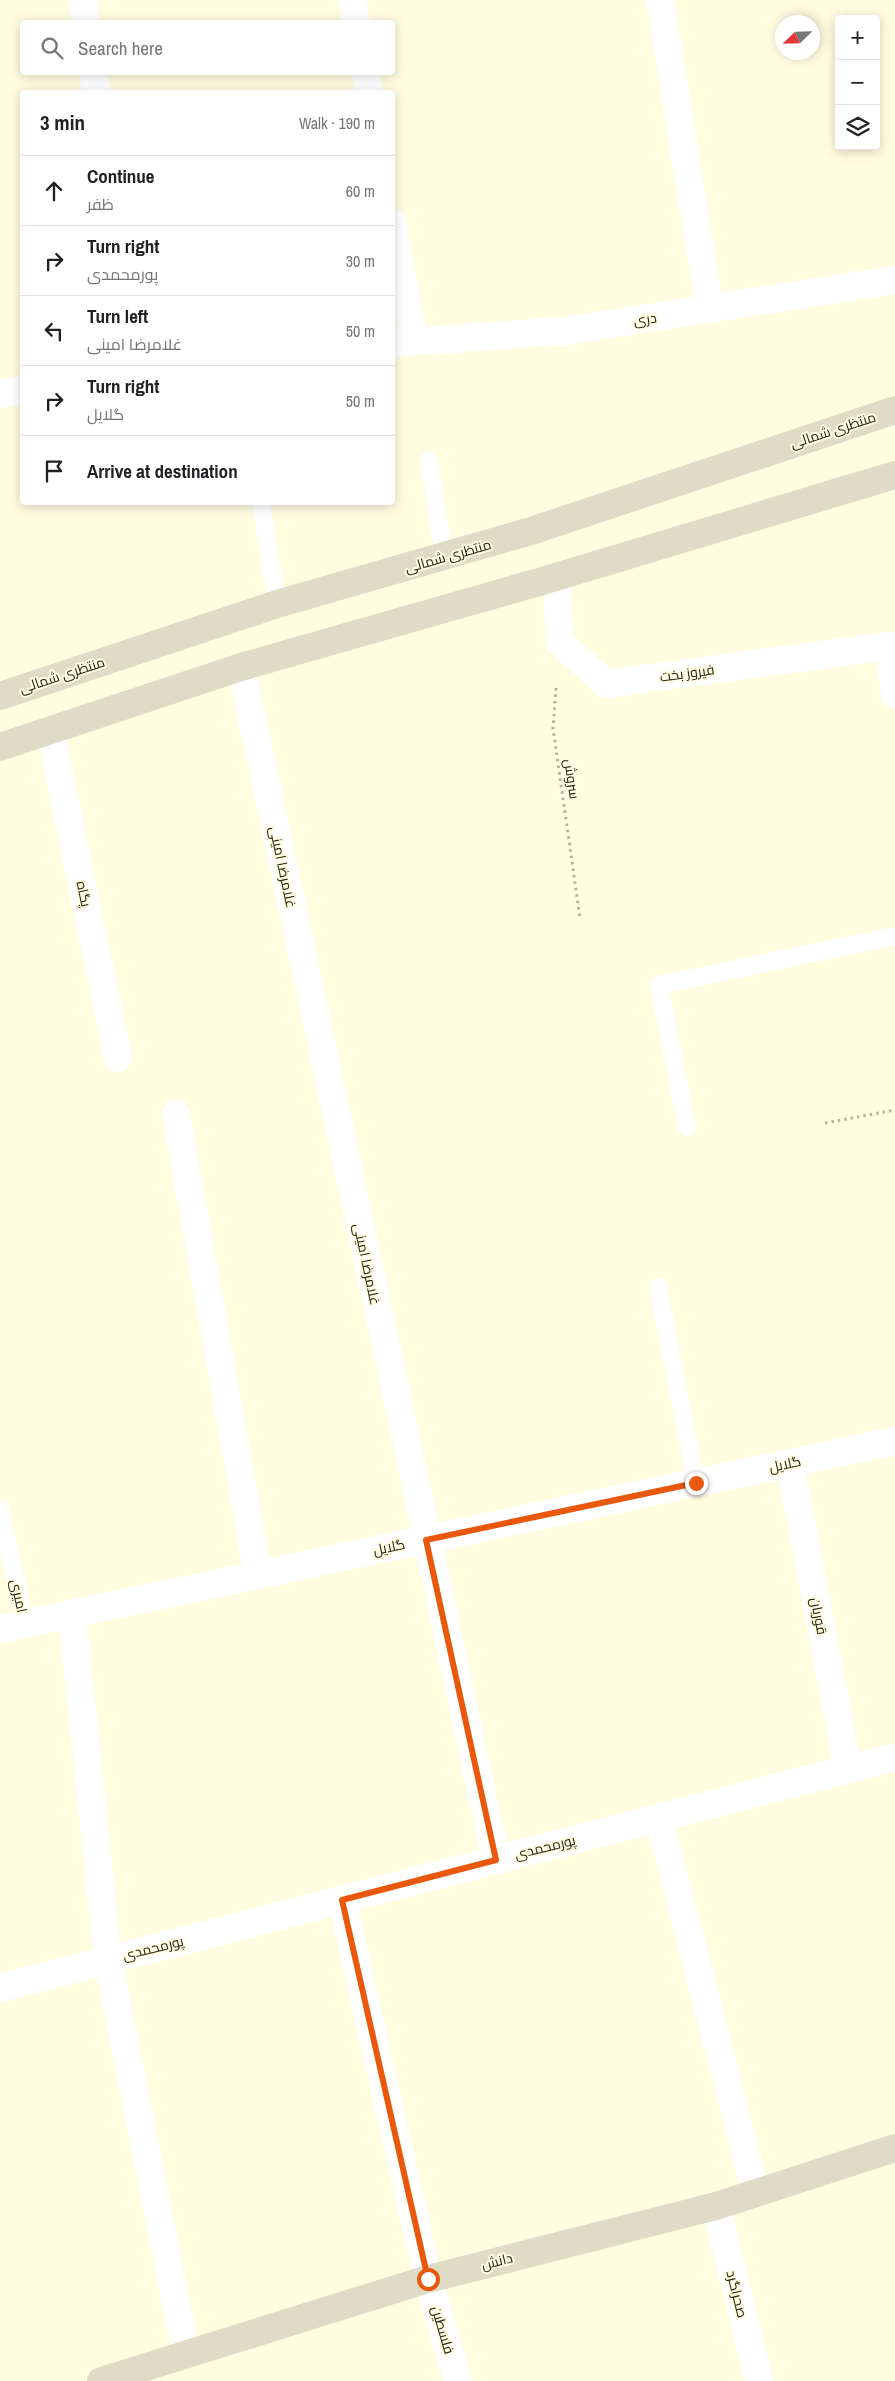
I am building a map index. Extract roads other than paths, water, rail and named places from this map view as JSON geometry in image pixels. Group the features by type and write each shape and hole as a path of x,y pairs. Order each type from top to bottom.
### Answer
{"main road":[{"name":"منتظری شمالی","path":"0,696 277,604 531,531 895,410"},
{"path":"0,747 241,667 557,576 895,475"},
{"name":"دانش","path":"101,2381 428,2279 716,2206 895,2148"}],"street":[{"path":"83,0 86,20"},
{"path":"352,0 356,20"},
{"path":"660,0 710,310"},
{"path":"93,75 96,90"},
{"path":"366,75 369,90"},
{"path":"395,255 403,342"},
{"name":"دری","path":"403,342 564,331 895,280"},
{"path":"0,394 20,390"},
{"name":"فیروز بخت","path":"557,576 560,642 606,684 892,645"},
{"path":"892,645 895,694"},
{"name":"غلامرضا امینی","path":"241,667 426,1540 496,1860"},
{"name":"پگاه","path":"50,730 118,1058"},
{"path":"176,1114 258,1574"},
{"name":"گلایل","path":"12,1626 895,1441"},
{"name":"قوریان","path":"790,1463 848,1769"},
{"path":"72,1613 108,1960"},
{"name":"پورمحمدی","path":"0,1988 895,1757"},
{"path":"659,1818 756,2193"},
{"name":"فلسطین","path":"342,1900 428,2279 458,2381"},
{"name":"پورمحمدی","path":"108,1960 186,2354"},
{"name":"صحراگرد","path":"716,2206 759,2381"}],"lane":[{"path":"429,460 444,557"},
{"path":"261,505 277,604"},
{"path":"687,1128 659,985 895,936"},
{"path":"658,1287 696,1483"},
{"name":"امیری","path":"0,1510 12,1626"}]}
